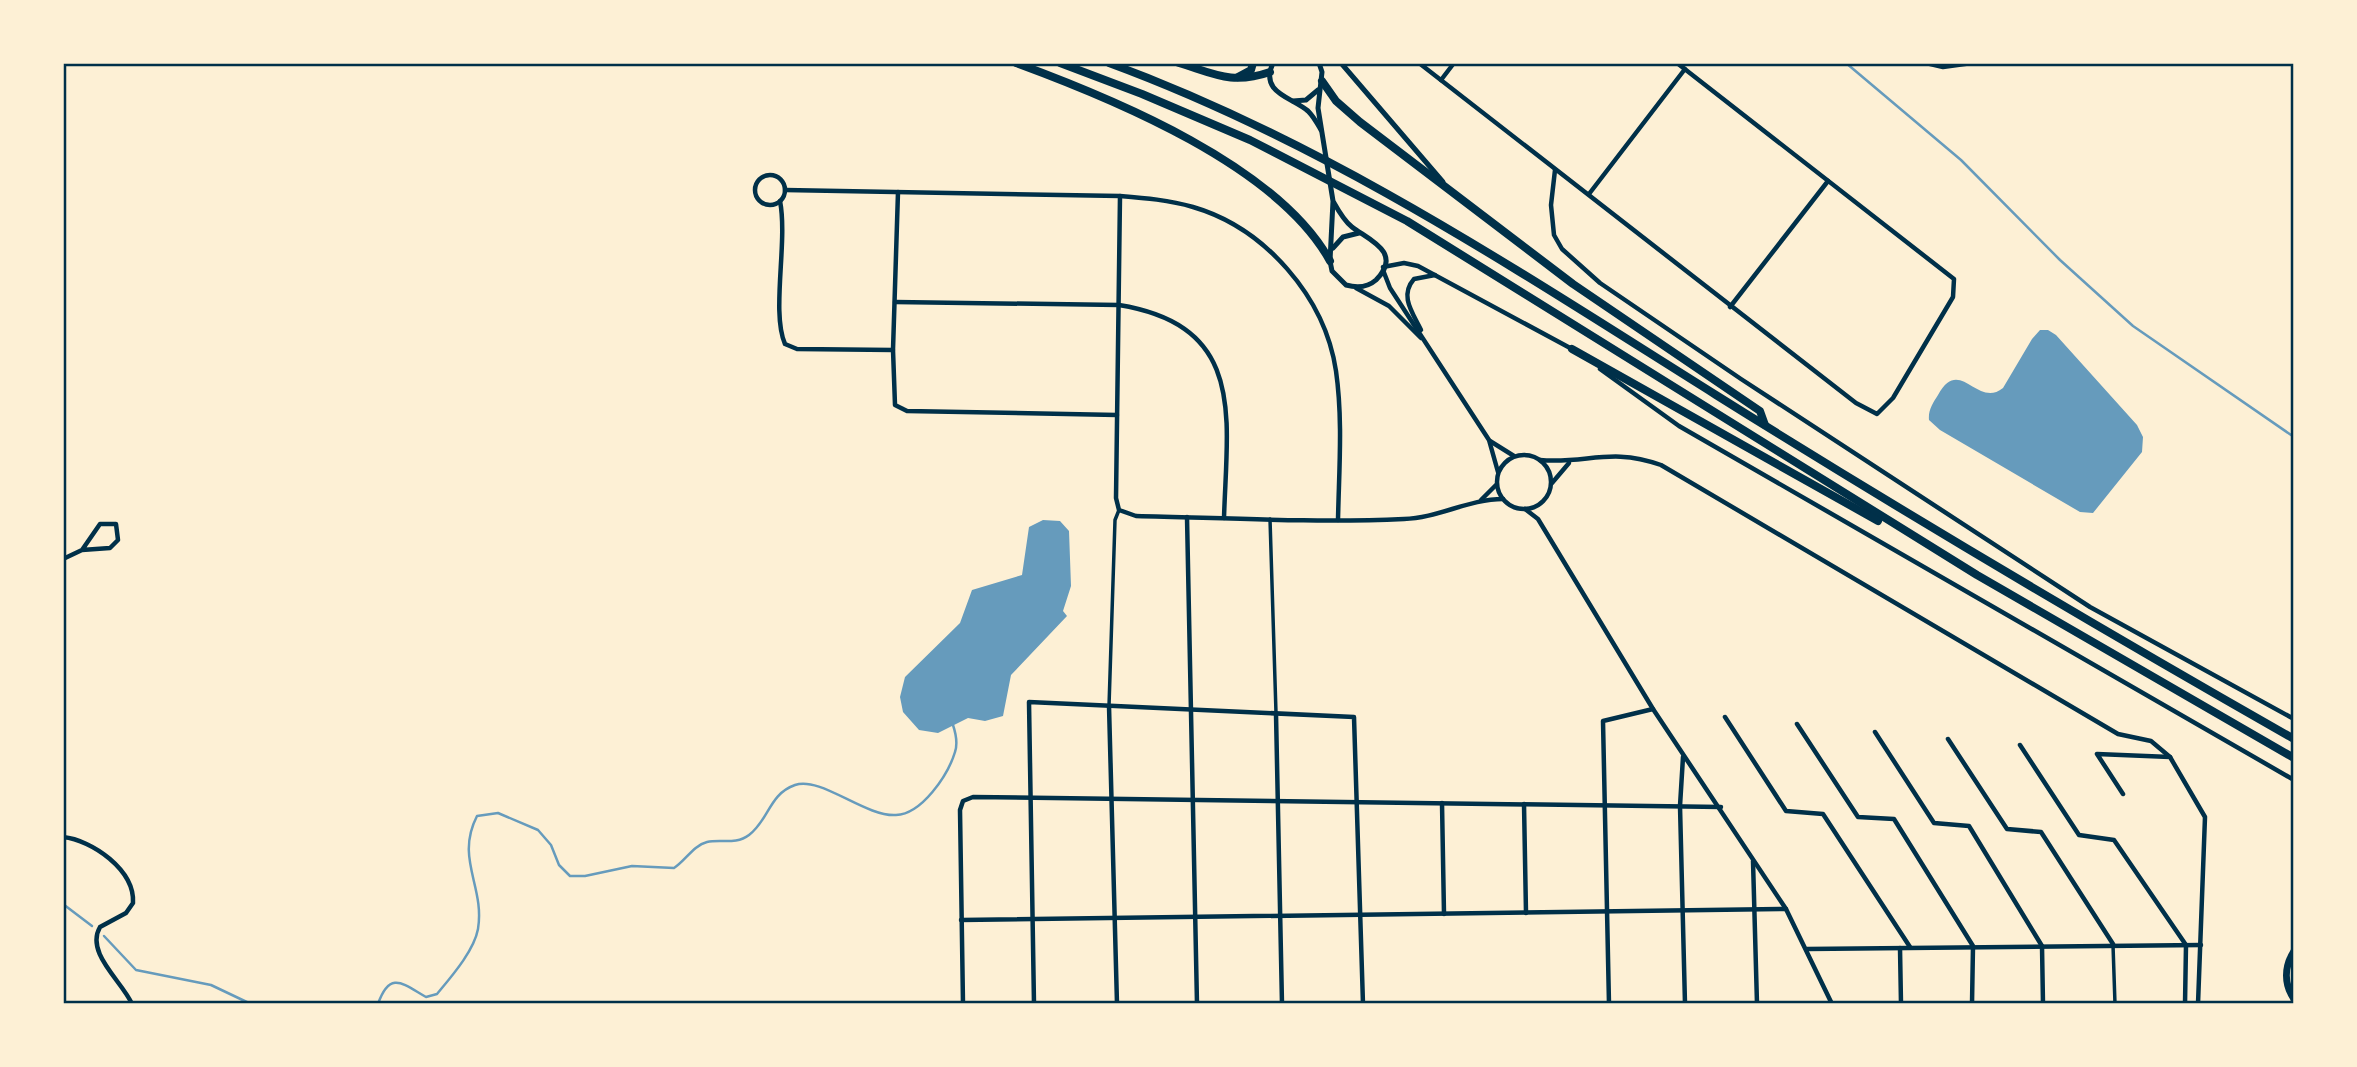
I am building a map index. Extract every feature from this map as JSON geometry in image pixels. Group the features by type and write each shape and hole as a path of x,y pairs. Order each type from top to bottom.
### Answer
{"highway":[{"path":"1016,63 1126,107 1210,152 1286,208 1330,256"},
{"path":"1060,63 1250,140 1407,221 1977,575"},
{"path":"1109,63 1223,110 1358,175 1474,241 1765,425 2111,635 2294,739"},
{"path":"1179,63 1244,80 1272,66"},
{"path":"1232,79 1251,70 1253,63"},
{"path":"1322,81 1336,101 1360,122 1573,284 1760,411 1765,425"},
{"path":"1572,349 1977,575 2294,758"}],"main road":[{"path":"2294,951 2286,972 2287,986 2294,999"}],"street":[{"path":"1290,101 1306,100 1318,90 1322,81 1319,63"},
{"path":"1341,63 1448,187"},
{"path":"1419,63 1730,307 1856,403 1877,414 1893,398 1953,297 1954,279 1677,63"},
{"path":"1441,80 1454,63"},
{"path":"1926,63 1972,63"},
{"path":"1272,66 1277,93 1311,113 1324,136"},
{"path":"1588,194 1685,69"},
{"path":"1318,90 1332,201 1330,256 1337,280 1389,306 1429,346"},
{"path":"1555,169 1551,205 1554,235 1562,249 1600,283 1741,379 2090,607 2294,719"},
{"path":"780,201 769,205 759,200 756,184 770,175 780,179 785,190 780,201 784,220 781,323 785,344 797,349 893,350"},
{"path":"1730,307 1828,181"},
{"path":"785,190 1120,196 1172,202 1226,220 1267,249 1300,285 1326,333 1335,368 1339,405 1338,520"},
{"path":"898,192 893,398 900,410 1117,415"},
{"path":"1116,1004 1110,706 1115,520 1119,510 1116,498 1120,196"},
{"path":"1332,201 1351,226 1377,242 1384,258 1383,268 1390,288 1489,440 1498,472 1496,485 1503,499 1515,508 1536,506 1570,463"},
{"path":"1330,256 1343,237 1362,233"},
{"path":"1356,288 1367,286 1383,268 1404,263 1436,275 1572,349 1679,426 2294,780"},
{"path":"1429,346 1407,301 1407,291 1414,279 1436,275"},
{"path":"895,302 1119,305 1150,310 1183,325 1202,343 1217,369 1226,405 1224,518"},
{"path":"1489,440 1514,456 1532,456 1540,460 1570,463 1612,454 1637,457 1661,465 2118,734 2157,744 2170,757 2205,817 2198,1004"},
{"path":"1498,472 1514,456"},
{"path":"1540,460 1550,475 1551,484"},
{"path":"1480,501 1496,485"},
{"path":"1119,510 1136,516 1407,519 1455,510 1480,501 1503,499"},
{"path":"1536,506 1538,519"},
{"path":"1525,509 1538,519 1653,709 1721,807 1786,909 1832,1004"},
{"path":"1187,517 1197,1004"},
{"path":"1270,519 1282,1004"},
{"path":"63,559 82,550 110,548 118,540 116,524 100,524 82,550"},
{"path":"1034,1004 1029,702 1354,717 1363,1004"},
{"path":"1609,1004 1602,721 1653,709"},
{"path":"1725,717 1786,811 1823,814 1911,947"},
{"path":"1797,724 1858,817 1894,819 1973,946 1972,1004"},
{"path":"1875,732 1934,823 1969,826 2042,946 2043,1004"},
{"path":"1948,739 2007,829 2041,832 2113,945 2115,1004"},
{"path":"2020,745 2079,835 2114,840 2186,945 2185,1004"},
{"path":"2123,794 2097,754 2170,757"},
{"path":"1683,755 1680,806 1685,1004"},
{"path":"963,1004 960,810 963,801 972,797 1721,807"},
{"path":"1442,803 1444,914"},
{"path":"1524,804 1526,913"},
{"path":"63,837 80,838 96,847 129,884 133,903 126,913 100,926 96,941 98,952 132,1004"},
{"path":"1753,859 1757,1004"},
{"path":"961,920 1031,917 1195,919 1786,909"},
{"path":"1807,949 2201,945"},
{"path":"1900,948 1901,1004"}],"water":[{"path":"2040,330 2048,330 2056,335 2137,425 2143,437 2142,452 2093,513 2080,512 1940,430 1929,420 1936,398 1946,384 1954,380 1985,392 1994,393 2003,388"},
{"path":"1043,520 1060,521 1069,531 1071,586 1063,611 1067,616 1011,675 1003,716 985,721 968,718 938,733 919,730 903,712 900,697 905,677 960,623 972,590 1022,575 1029,527"}],"waterway":[{"path":"1846,63 1961,160 2060,260 2133,326 2294,437"},
{"path":"378,1004 392,983 404,985 426,997 437,994 472,946 478,929 479,914 469,846 477,816 498,813 538,830 551,845 559,865 570,876 585,876 632,866 674,868 702,844 739,840 749,835 780,794 795,785 817,786 884,814 906,813 933,792 952,761 956,745 953,725"},
{"path":"63,904 92,926"},
{"path":"104,936 136,970 211,985 251,1004"}]}
